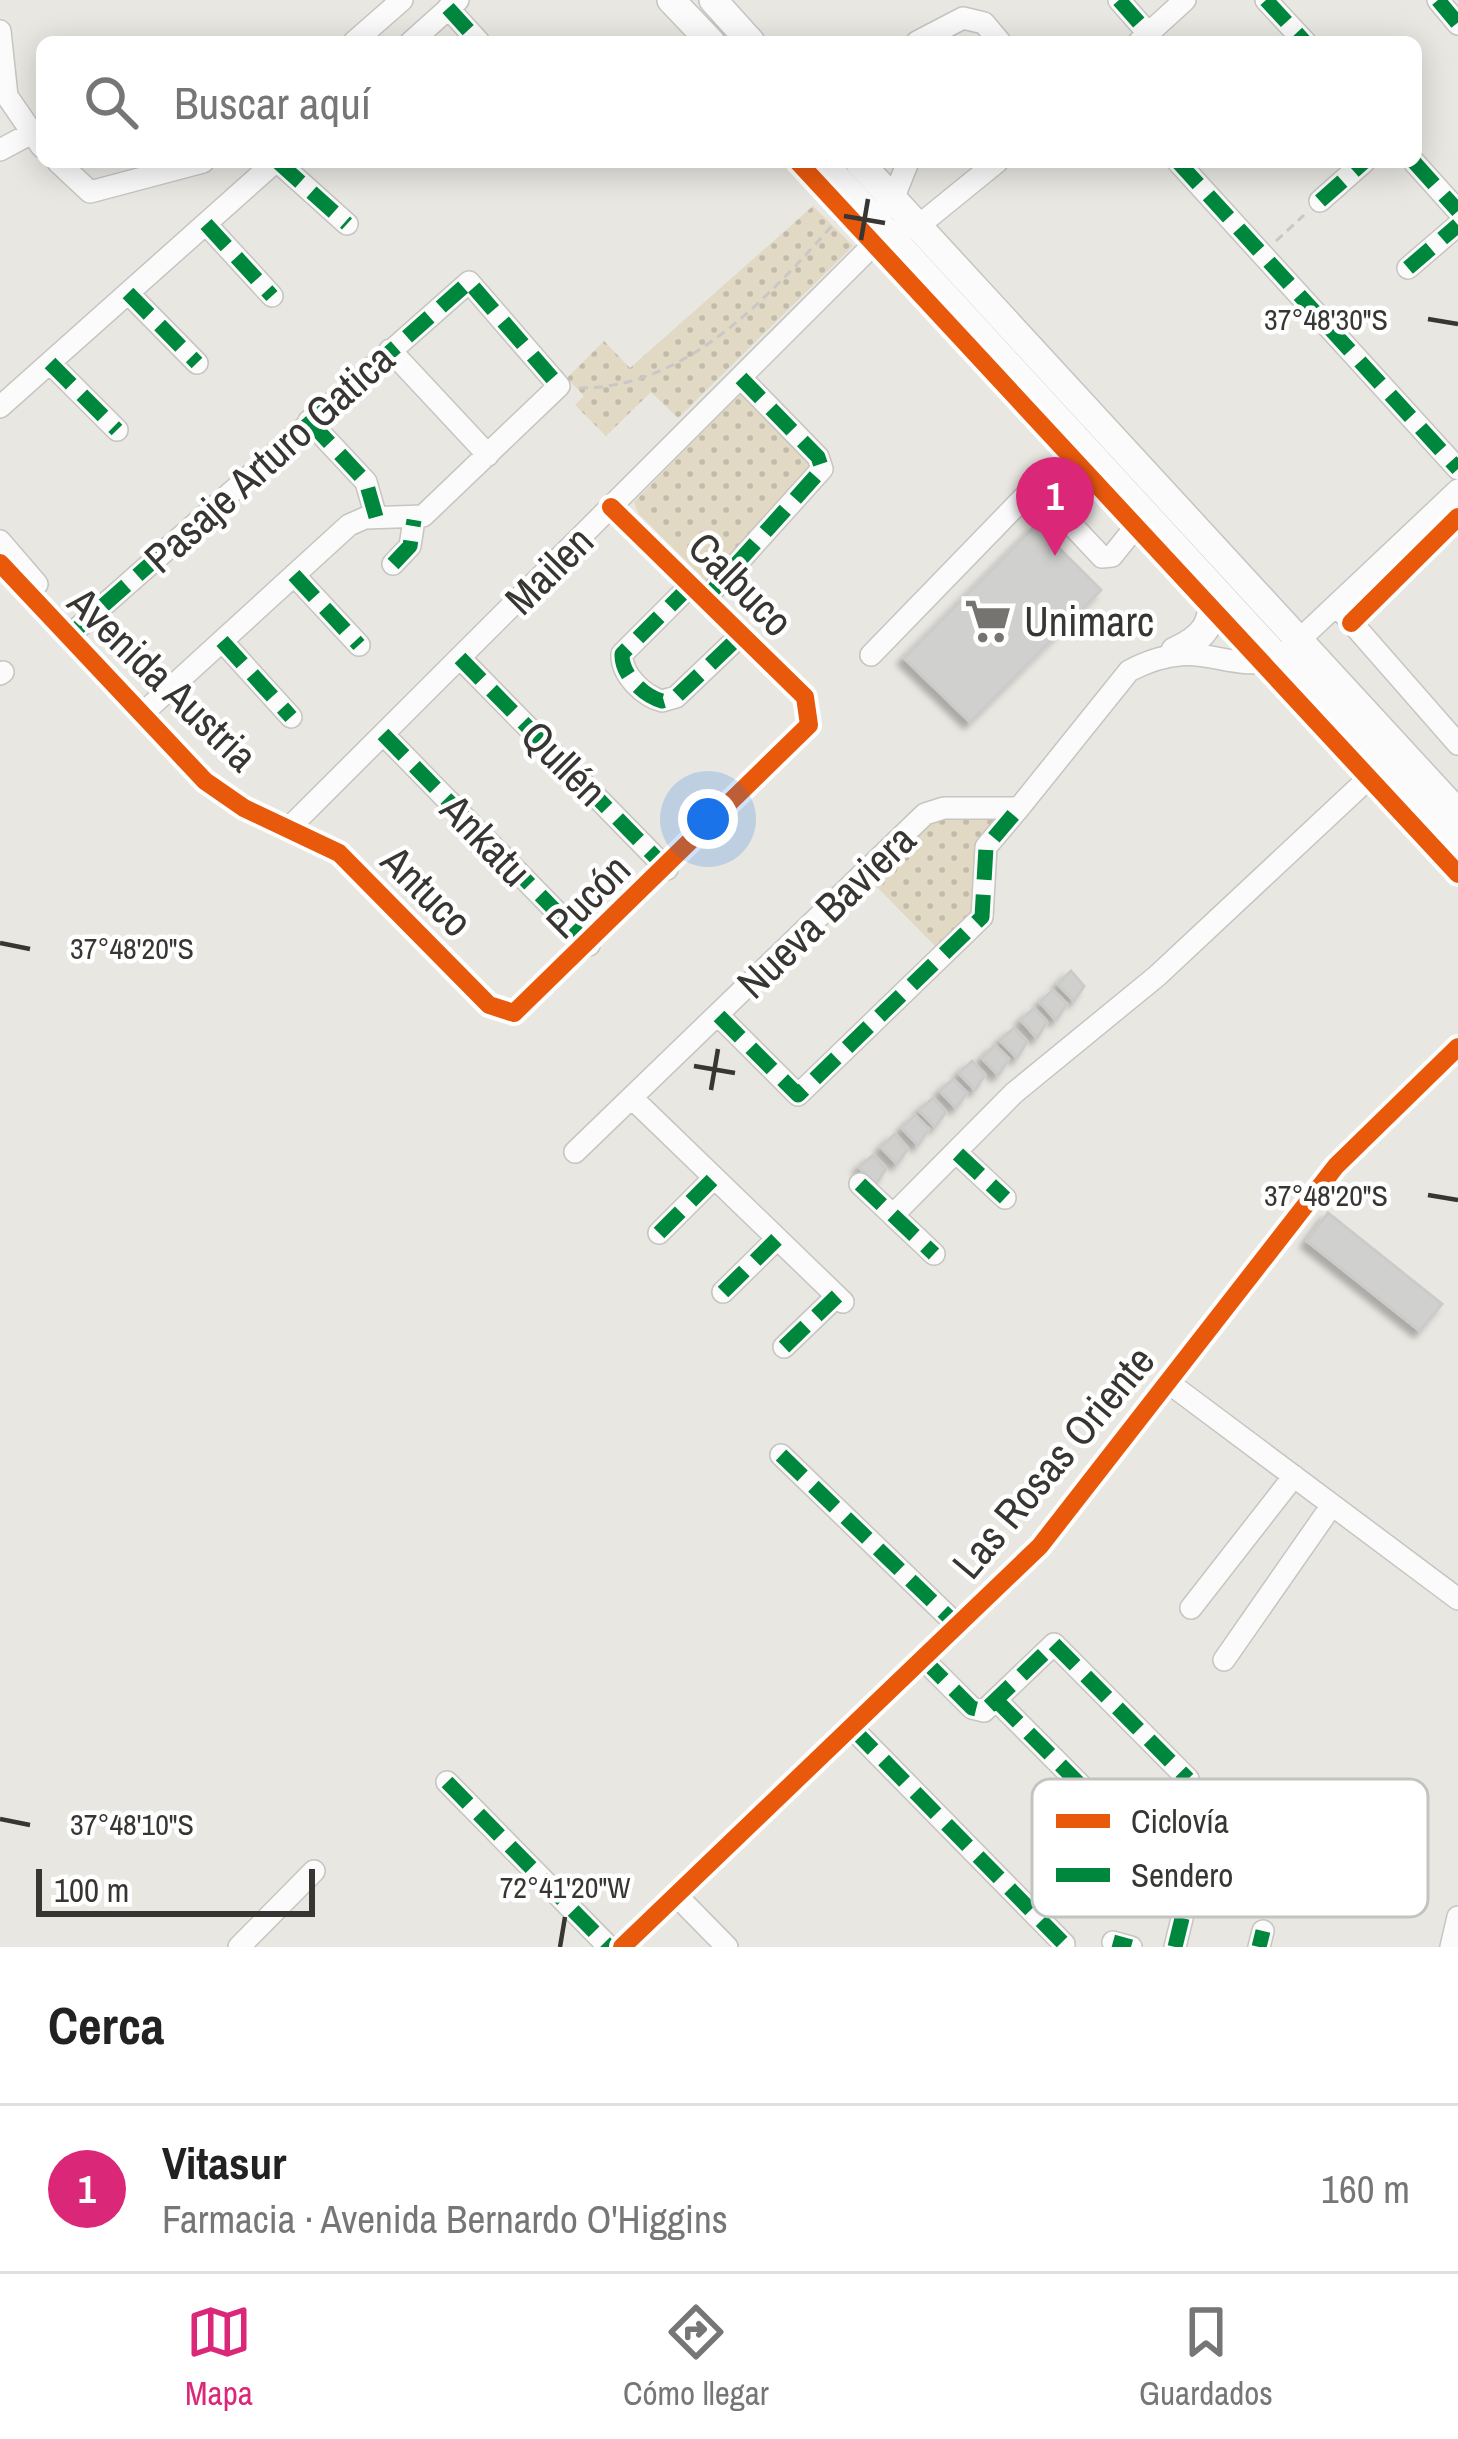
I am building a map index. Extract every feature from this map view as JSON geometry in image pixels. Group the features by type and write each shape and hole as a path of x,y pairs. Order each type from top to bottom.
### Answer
{"main road":[{"path":"671,0 705,36"},
{"path":"713,0 746,36"},
{"path":"828,168 1215,590 1290,650 1458,813"},
{"path":"861,168 882,224"},
{"path":"882,224 917,227 1109,431 1290,650 1458,841"},
{"path":"1088,451 1109,431"},
{"path":"1175,651 1203,637 1211,623 1215,590"}],"street":[{"path":"361,36 402,0"},
{"path":"1118,0 1143,36"},
{"path":"1146,36 1185,0"},
{"path":"1266,0 1299,36"},
{"path":"1438,0 1458,24"},
{"path":"418,36 453,4 475,36"},
{"path":"928,36 963,18 983,23 995,36"},
{"path":"0,31 7,96 35,141 0,150"},
{"path":"64,168 90,192 180,168"},
{"path":"0,407 270,168"},
{"path":"284,168 347,224"},
{"path":"882,224 905,168"},
{"path":"917,227 990,168"},
{"path":"1183,168 1458,470"},
{"path":"1320,201 1357,168"},
{"path":"1419,168 1458,211"},
{"path":"206,224 272,296"},
{"name":"Mailen","path":"290,827 741,378 882,224"},
{"path":"1408,268 1458,225"},
{"name":"Pasaje Arturo Gatica","path":"70,635 469,282 559,386"},
{"path":"128,293 197,363"},
{"path":"390,350 488,455"},
{"path":"50,363 117,430"},
{"path":"741,378 818,457 822,469 698,592 622,654 626,673 652,698 668,701 741,634"},
{"path":"394,564 410,546 414,520 559,386"},
{"path":"310,421 366,482 376,518"},
{"path":"871,655 1035,486 1088,451"},
{"path":"1035,486 1102,557 1112,556 1145,515"},
{"path":"719,1016 798,1095 982,917 986,848 1129,671 1175,651 1262,662 1290,650 1454,504"},
{"name":"Calbuco","path":"611,507 805,697 811,716"},
{"path":"142,714 349,525 376,518 414,520"},
{"name":"Avenida Austria","path":"0,541 45,594 70,635"},
{"name":"Avenida Austria","path":"0,563 205,781 244,808 290,827"},
{"path":"294,575 359,644"},
{"path":"1338,607 1458,744"},
{"path":"222,640 291,717"},
{"name":"Qullén","path":"460,658 667,868"},
{"name":"Pucón","path":"508,1014 526,1007 805,733 811,716"},
{"name":"Ankatu","path":"383,734 589,945"},
{"path":"893,1215 1014,1094 1157,976 1387,761"},
{"name":"Nueva Baviera","path":"574,1152 925,814 944,808 1019,808"},
{"name":"Antuco","path":"290,827 339,853 489,1005 508,1014"},
{"name":"Las Rosas Oriente","path":"622,1947 1040,1546 1336,1166 1458,1047"},
{"path":"632,1098 840,1299 784,1347"},
{"path":"958,1154 1006,1198"},
{"path":"658,1233 714,1178"},
{"path":"860,1184 934,1254"},
{"path":"723,1292 777,1239"},
{"path":"1169,1383 1458,1599"},
{"path":"781,1455 958,1626"},
{"path":"1191,1608 1294,1476"},
{"path":"1224,1660 1332,1505"},
{"path":"922,1658 972,1708 984,1711 1054,1644 1188,1779"},
{"path":"998,1701 1075,1779"},
{"path":"852,1728 1032,1911"},
{"path":"448,1782 608,1947"},
{"path":"239,1947 314,1870"},
{"path":"677,1895 728,1947"},
{"path":"1038,1917 1064,1944"},
{"path":"1175,1947 1182,1917"},
{"path":"1451,1947 1458,1917"}],"path":[{"path":"829,196 844,212 882,224"},
{"path":"1261,254 1320,201"},
{"path":"559,386 615,387 661,373 730,326 784,280 844,212"}],"shaded area":[{"path":"813,206 853,246 678,418 651,392 606,436 575,405 584,396 567,378 604,341 630,368"},
{"path":"742,391 813,464 811,474 706,581 638,513 634,502"},
{"path":"944,816 999,818 976,844 976,910 936,947 873,883 923,828"}],"building":[{"path":"1036,525 1101,590 970,722 904,658"},
{"path":"1071,971 1084,986 1074,1001 1058,984"},
{"path":"1053,990 1067,1004 1056,1020 1040,1002"},
{"path":"1034,1008 1047,1022 1037,1038 1021,1020"},
{"path":"1014,1028 1027,1042 1017,1058 1000,1040"},
{"path":"995,1045 1009,1059 998,1075 982,1058"},
{"path":"972,1061 985,1075 975,1090 959,1073"},
{"path":"953,1079 967,1093 956,1108 940,1091"},
{"path":"933,1098 946,1112 935,1127 919,1110"},
{"path":"915,1115 929,1129 918,1145 902,1128"},
{"path":"895,1134 908,1149 897,1164 881,1147"},
{"path":"873,1155 886,1169 876,1184 859,1167"},
{"path":"1328,1213 1442,1304 1420,1331 1307,1241"}],"marked path":[{"path":"1119,0 1148,33"},
{"path":"1266,0 1299,36"},
{"path":"1438,0 1458,24"},
{"path":"448,8 474,36"},
{"path":"285,168 347,224"},
{"path":"1183,168 1458,469"},
{"path":"1320,201 1357,168"},
{"path":"1419,168 1458,211"},
{"path":"206,224 272,296"},
{"path":"1408,268 1458,225"},
{"path":"70,635 469,282 559,386"},
{"path":"128,293 197,363"},
{"path":"50,363 117,430"},
{"path":"705,599 822,469 818,457 741,378"},
{"path":"309,421 366,482 376,517"},
{"path":"393,564 410,546 414,520"},
{"path":"294,575 359,645"},
{"path":"691,585 622,654 625,670 635,684 662,701 676,697 741,635"},
{"path":"222,641 291,717"},
{"path":"460,658 667,869"},
{"path":"383,734 589,945"},
{"path":"719,1016 798,1095 982,917 986,847 1019,808"},
{"path":"958,1154 1005,1198"},
{"path":"659,1233 714,1178"},
{"path":"860,1184 934,1254"},
{"path":"723,1292 777,1239"},
{"path":"784,1347 837,1296"},
{"path":"781,1455 958,1626"},
{"path":"922,1658 972,1708 984,1711 1054,1644 1188,1779"},
{"path":"997,1701 1074,1779"},
{"path":"852,1728 1032,1911"},
{"path":"447,1782 609,1947"},
{"path":"1038,1917 1064,1944"},
{"path":"1175,1947 1182,1917"},
{"path":"1259,1947 1263,1931"},
{"path":"1113,1942 1131,1947"}],"cycle path":[{"path":"804,168 1458,874"},
{"path":"0,563 205,781 244,808 339,853 489,1005 514,1013 809,725 805,697 611,507"},
{"path":"1351,623 1458,517"},
{"path":"622,1947 1040,1546 1336,1166 1458,1047"}],"place":[{"name":"Vitasur","path":"1055,556"},
{"name":"Unimarc","path":"988,621"}]}
